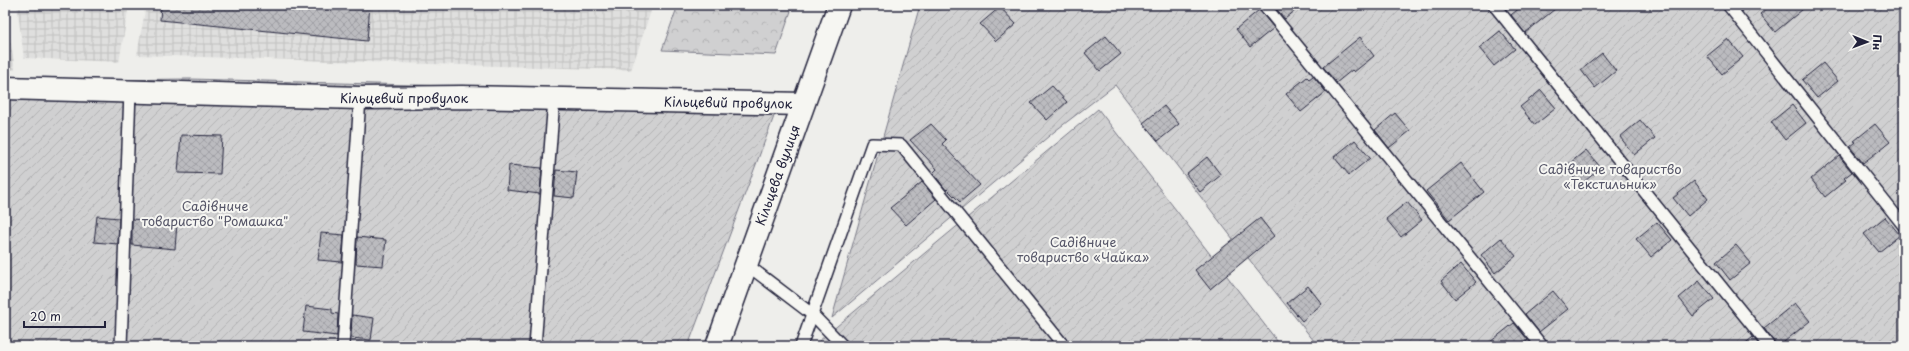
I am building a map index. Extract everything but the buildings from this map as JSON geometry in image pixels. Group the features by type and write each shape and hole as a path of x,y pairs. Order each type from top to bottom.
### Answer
{"street":[{"name":"Кільцева вулиця","path":"717,346 839,5"},
{"name":"Кільцевий провулок","path":"5,88 360,98 554,99 803,104"}],"lane":[{"path":"1264,5 1542,346"},
{"path":"1494,5 1769,346"},
{"path":"1728,5 1904,226"},
{"path":"121,346 130,91"},
{"path":"343,346 360,98"},
{"path":"535,346 554,99"},
{"path":"801,346 872,144 901,145 1064,346"},
{"path":"746,264 813,315 843,346"}],"shaded area":[{"path":"17,5 129,5 119,62 24,58"},
{"path":"146,5 653,5 631,70 137,55"},
{"path":"5,6 15,70 5,69"}],"green space":[{"path":"678,5 793,5 776,55 662,50"},
{"name":"Садівниче товариство «Текстильник»","path":"920,5 1904,5 1904,346 1318,346 1233,239 1115,85 1055,131 832,318"},
{"name":"Садівниче товариство \"Ромашка\"","path":"189,79 782,95 688,346 5,346 5,81"},
{"name":"Садівниче товариство «Чайка»","path":"1098,109 1281,346 813,346"}]}
